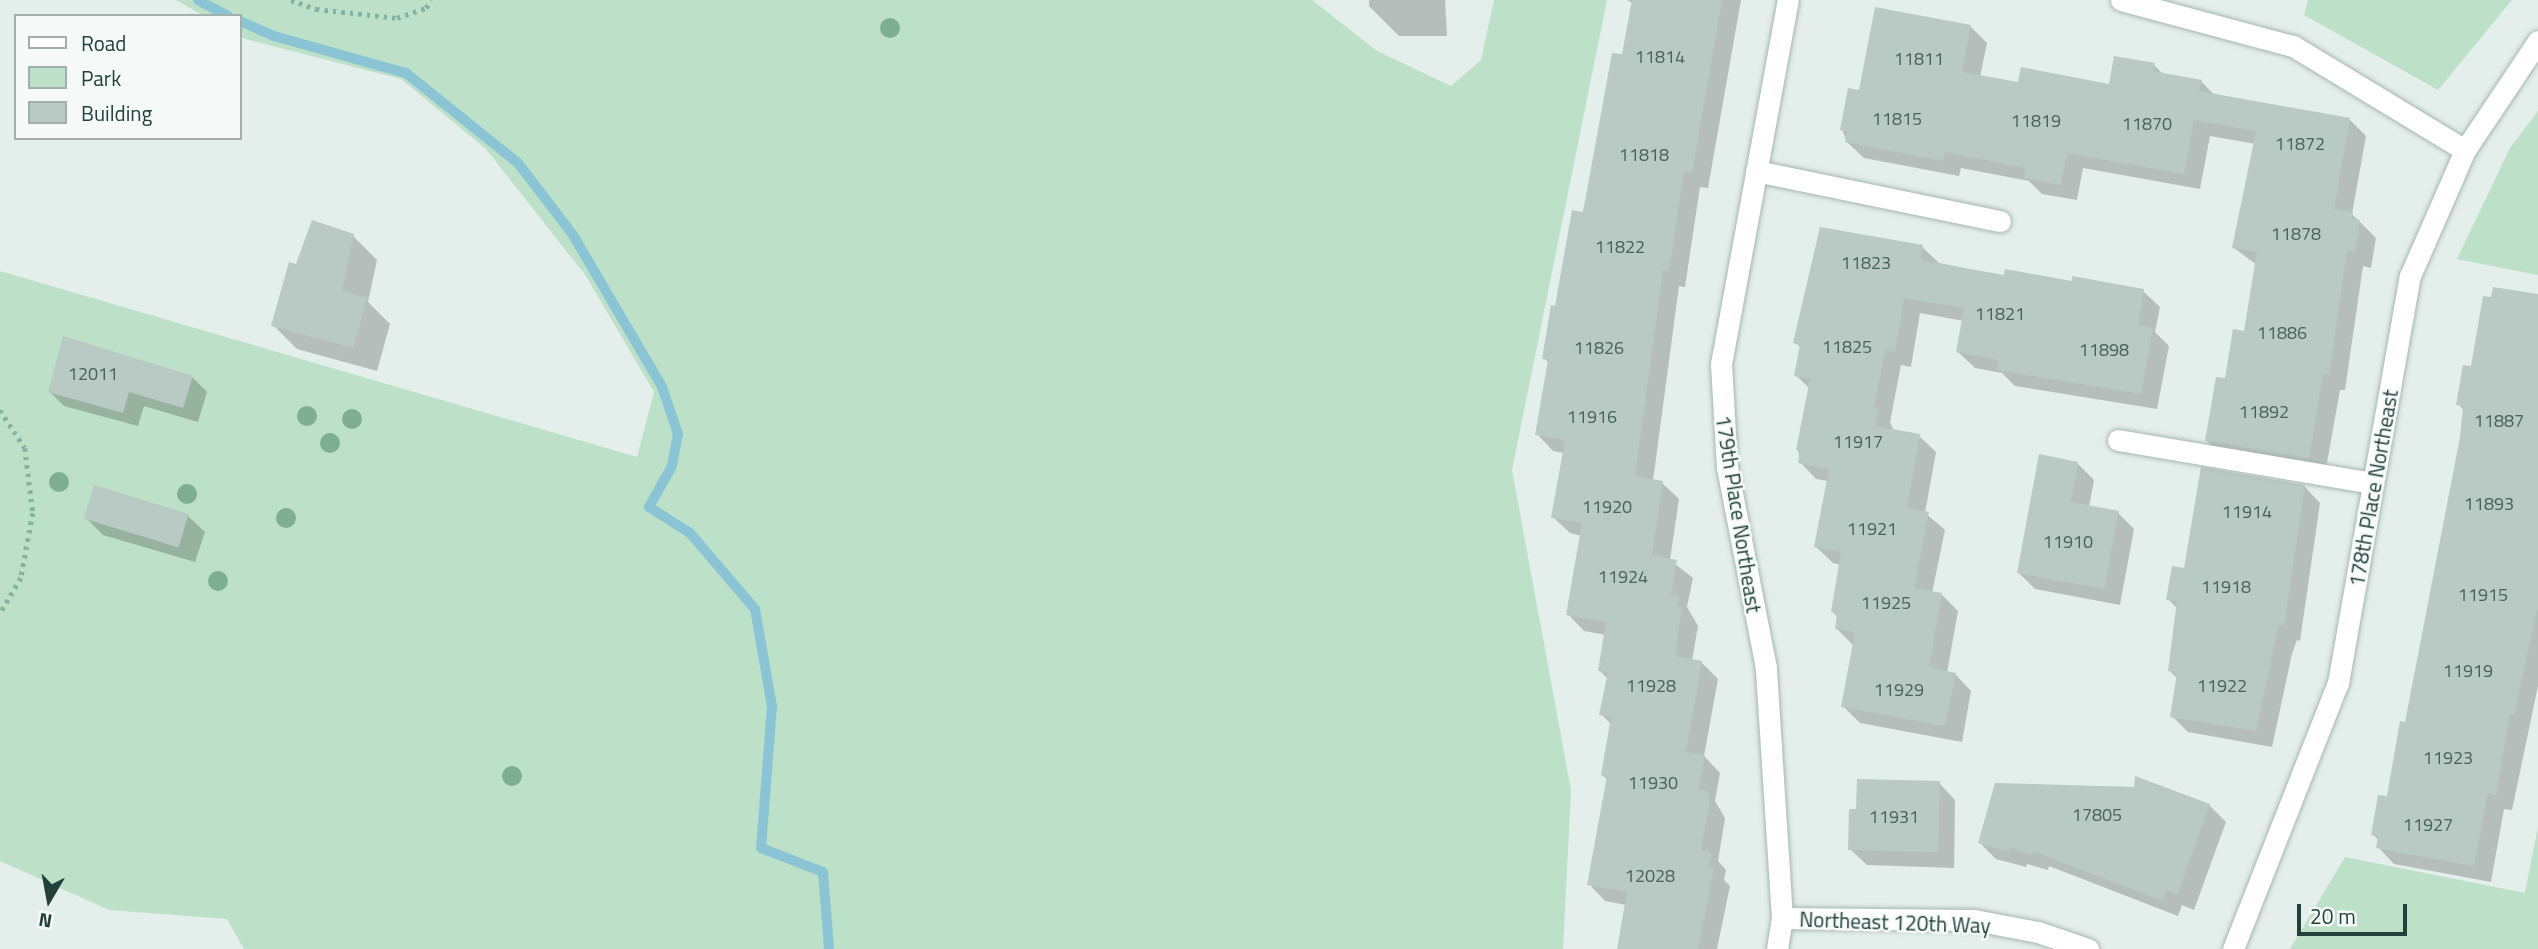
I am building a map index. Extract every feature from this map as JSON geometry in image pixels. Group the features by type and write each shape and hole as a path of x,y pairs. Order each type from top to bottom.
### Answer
{"street":[{"name":"179th Place Northeast","path":"1776,949 1782,918 1766,668 1727,468 1721,412 1721,364 1788,0"},
{"path":"2121,0 2293,46 2465,150"},
{"name":"178th Place Northeast","path":"2233,949 2338,682 2410,276 2465,150 2538,41"},
{"path":"1756,171 2000,221"},
{"path":"2118,440 2374,483"},
{"name":"Northeast 120th Way","path":"1782,918 1974,920 2038,932 2088,949"}],"path":[{"path":"290,0 316,9 397,18 426,8 431,0"},
{"path":"0,410 25,448 33,513 21,578 0,614"}],"green space":[{"path":"176,0 1312,0 1377,51 1451,86 1481,60 1494,0 1607,0 1512,470 1571,790 1563,949 244,949 227,919 109,910 0,861 0,271 637,457 654,392 586,276 486,149 401,79 245,39 242,37 242,14 200,14"},
{"path":"2308,0 2512,0 2438,90 2304,15"},
{"path":"2538,111 2538,275 2457,259 2510,148"},
{"path":"2538,826 2538,949 2290,949 2345,857 2525,893"}],"building":[{"path":"1632,0 1722,0 1692,173 1684,171 1669,271 1663,270 1635,476 1663,481 1652,555 1677,560 1671,595 1679,596 1677,607 1682,607 1675,656 1702,661 1686,752 1705,755 1698,789 1707,791 1710,800 1701,850 1711,852 1708,867 1714,868 1698,949 1617,949 1627,892 1587,885 1607,776 1601,775 1611,717 1599,715 1608,672 1598,671 1606,622 1566,615 1582,523 1551,518 1565,440 1535,435 1548,360 1542,359 1551,305 1555,306 1572,210 1583,212 1612,53 1622,54"},
{"path":"1875,7 1971,25 1962,72 2018,82 2021,67 2109,84 2114,56 2155,63 2153,71 2202,80 2199,91 2350,118 2334,209 2353,212 2352,219 2360,220 2355,252 2347,251 2329,375 2323,374 2309,459 2205,441 2216,377 2225,378 2233,329 2244,331 2257,252 2232,248 2256,131 2194,120 2184,174 2067,153 2061,185 2024,178 2025,168 1945,152 1943,161 1845,142 1847,131 1840,130 1848,88 1859,90"},
{"path":"312,220 354,234 342,291 367,298 353,348 271,326 289,262 296,264"},
{"path":"1820,227 1923,245 1921,260 2004,275 2005,269 2072,281 2072,276 2144,289 2138,325 2153,328 2141,394 1997,370 1998,360 1956,352 1964,308 1904,298 1895,352 1885,350 1874,408 1879,409 1875,426 1920,434 1907,508 1929,512 1914,588 1942,593 1929,667 1956,673 1945,726 1841,707 1855,632 1835,629 1837,614 1831,612 1841,552 1814,547 1829,469 1798,463 1800,450 1796,450 1810,379 1794,376 1800,345 1793,343"},
{"path":"2493,287 2538,294 2538,606 2514,715 2510,714 2496,795 2488,793 2474,866 2376,848 2378,837 2371,835 2378,795 2387,796 2400,721 2405,722 2460,437 2463,406 2456,405 2463,365 2471,366 2483,296 2491,297"},
{"path":"63,336 193,376 183,408 129,392 123,413 48,392"},
{"path":"2039,454 2078,462 2071,502 2119,511 2104,589 2017,573"},
{"path":"2201,467 2305,485 2284,626 2280,625 2276,637 2256,731 2170,717 2177,673 2168,671 2177,601 2166,600 2172,566 2184,568"},
{"path":"94,485 189,514 178,547 84,518"},
{"path":"2135,776 2210,804 2177,895 2166,890 2162,901 2033,851 2032,855 2010,848 2009,852 1978,843 1995,783 2134,787"},
{"path":"1857,779 1940,781 1938,852 1848,850 1849,809 1856,809"}],"waterway":[{"path":"198,0 224,14"},
{"path":"242,22 274,36 406,73 518,163 573,235 662,387 678,434 672,466 649,507 690,533 755,609 772,706 761,848 823,872 829,949"}]}
